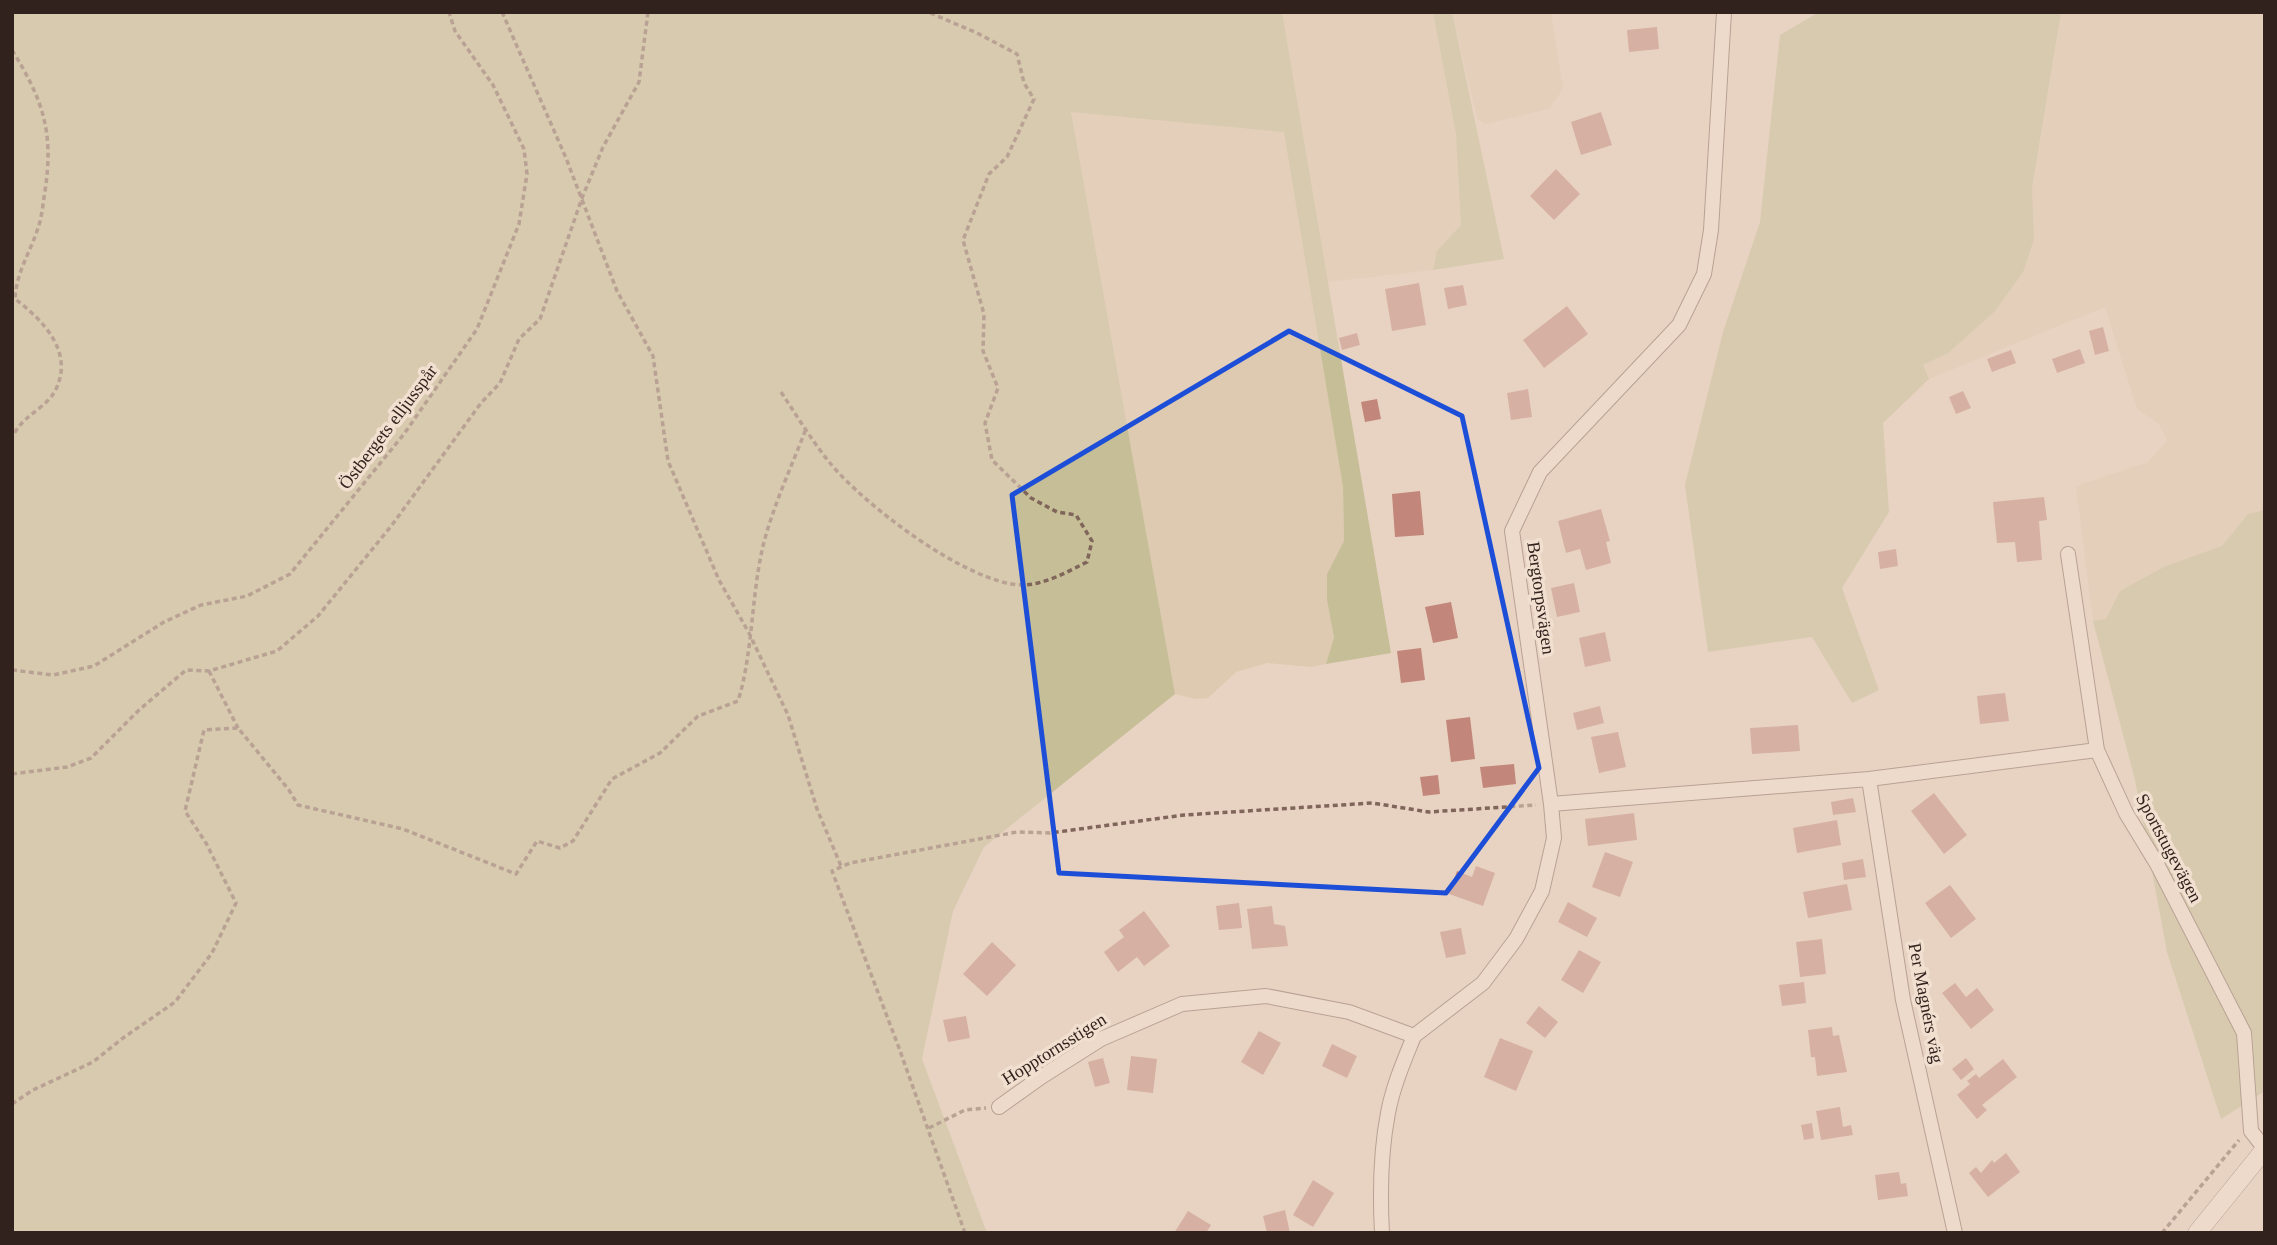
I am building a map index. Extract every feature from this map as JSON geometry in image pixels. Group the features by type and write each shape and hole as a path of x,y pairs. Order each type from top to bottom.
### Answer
{"street":[{"name":"Bergtorpsvägen","path":"1414,1035 1483,983 1516,939 1542,891 1553,838 1551,804 1512,531 1540,472 1679,325 1704,274 1711,230 1724,12"},
{"name":"Sportstugevägen","path":"2068,554 2097,750 2126,813 2157,864 2244,1033 2251,1130"},
{"path":"1551,804 1869,779 2097,750"},
{"name":"Per Magnérs väg","path":"1869,779 1903,1000 1955,1233"},
{"name":"Hopptornsstigen","path":"999,1107 1101,1039 1182,1004 1266,996 1349,1012 1414,1035"},
{"path":"1382,1233 1380,1203 1388,1113 1414,1035"},
{"path":"2197,1233 2265,1149 2251,1130"}],"path":[{"name":"Östbergets elljusspår","path":"12,670 53,675 94,666 164,622 201,605 247,596 290,574 404,435 477,329 519,224 527,174 524,149 493,85 455,31 449,12"},
{"path":"502,12 566,158 617,291 653,356 668,461 719,580 749,633 788,715 817,810 841,866"},
{"path":"12,774 67,767 91,758 186,670 209,671 277,651 318,616 392,525 481,403 500,383 519,340 540,319 582,198 603,147 639,82 648,12"},
{"path":"781,392 832,465 892,522 953,561 1001,583 1025,585 1058,577 1087,562 1092,541 1076,515 1056,512 1031,498 992,460 985,423 998,388 983,351 984,314 963,240 989,174 1007,157 1034,99 1024,83 1017,54 928,12"},
{"path":"12,50 34,85 47,126 49,166 39,227 16,282 15,299 36,314 63,362 56,389 12,436"},
{"path":"209,671 238,728 289,790 298,806 403,829 516,874 537,841 560,848 573,841 612,779 660,753 698,716 738,701 745,678 763,545 806,429"},
{"path":"12,1104 33,1090 93,1062 122,1038 175,1002 212,953 236,904 206,843 185,811 204,730 238,728"},
{"path":"965,1233 832,871 841,866 911,850 1017,832 1051,833 1184,815 1372,803 1429,812 1551,804"},
{"path":"928,1128 965,1110 999,1107"},
{"path":"2162,1233 2233,1145 2251,1130"}],"highlighted area":[{"path":"1289,331 1462,416 1539,768 1446,893 1059,873 1012,495"}],"shaded area":[{"path":"12,12 1282,12 1391,653 1326,664 1334,638 1327,600 1327,574 1344,541 1343,487 1284,132 1071,112 1175,694 984,847 953,911 922,1059 987,1233 12,1233"},
{"path":"1282,12 1433,12 1456,134 1461,225 1437,251 1433,270 1327,282"},
{"path":"1433,12 1452,12 1504,259 1433,270 1437,251 1461,225 1456,134"},
{"path":"1452,12 1551,12 1563,89 1549,109 1485,124 1477,119"},
{"path":"1819,12 2061,12 2032,188 2034,239 2023,272 1995,311 1948,353 1923,365 1929,379 1883,423 1889,512 1842,588 1879,690 1852,703 1812,637 1708,652 1685,485 1723,332 1760,222 1780,35"},
{"path":"2061,12 2265,12 2265,510 2248,514 2222,546 2166,566 2106,619 2093,621 2076,486 2148,462 2167,440 2159,424 2137,409 2105,307 1929,379 1923,365 1948,353 2034,239 2032,188"},
{"path":"1071,112 1284,131 1343,487 1344,541 1327,574 1327,600 1334,639 1326,664 1311,667 1267,663 1236,672 1208,698 1196,699 1175,694"},
{"path":"2265,510 2265,1091 2221,1119 2167,952 2135,780 2093,621 2106,619 2120,591 2166,566 2222,546 2248,514"}],"building":[{"path":"1657,27 1659,49 1629,52 1627,30"},
{"path":"1601,112 1612,145 1581,155 1571,122"},
{"path":"1556,169 1580,194 1554,220 1530,196"},
{"path":"1419,283 1426,325 1392,331 1385,289"},
{"path":"1463,285 1467,305 1448,309 1444,288"},
{"path":"1567,306 1588,334 1544,368 1523,340"},
{"path":"2103,327 2109,351 2095,355 2089,331"},
{"path":"1357,333 1360,345 1342,350 1339,338"},
{"path":"2080,349 2085,363 2057,373 2052,359"},
{"path":"2011,350 2016,363 1992,372 1987,359"},
{"path":"1528,389 1532,417 1511,420 1507,393"},
{"path":"1963,391 1971,408 1956,414 1949,397"},
{"path":"1377,399 1381,419 1365,422 1361,402"},
{"path":"1420,491 1424,535 1395,537 1392,494"},
{"path":"2044,497 2047,520 2039,521 2042,560 2017,562 2015,542 1997,543 1993,502"},
{"path":"1601,509 1610,541 1606,542 1611,563 1586,570 1580,549 1566,553 1558,521"},
{"path":"1896,549 1898,566 1880,569 1878,552"},
{"path":"1574,583 1580,612 1557,617 1551,588"},
{"path":"1451,602 1458,638 1433,643 1425,607"},
{"path":"1605,632 1611,661 1585,667 1579,638"},
{"path":"1421,648 1425,680 1401,683 1397,651"},
{"path":"2005,693 2009,721 1980,724 1977,696"},
{"path":"1600,706 1604,723 1577,730 1573,713"},
{"path":"1470,717 1475,759 1451,762 1446,720"},
{"path":"1798,725 1800,751 1752,754 1750,728"},
{"path":"1618,732 1626,767 1599,773 1591,737"},
{"path":"1514,764 1516,784 1483,788 1480,767"},
{"path":"1438,775 1440,794 1423,796 1420,777"},
{"path":"1934,793 1967,835 1944,854 1911,811"},
{"path":"1853,798 1856,812 1833,815 1831,802"},
{"path":"1634,813 1637,840 1588,846 1585,819"},
{"path":"1837,820 1841,845 1797,853 1793,828"},
{"path":"1605,852 1633,862 1620,897 1592,887"},
{"path":"1863,859 1866,877 1844,880 1842,863"},
{"path":"1476,866 1495,873 1483,906 1449,894 1457,871 1472,877"},
{"path":"1847,884 1852,910 1808,918 1803,892"},
{"path":"1950,885 1976,919 1951,938 1925,903"},
{"path":"1568,902 1597,918 1587,937 1558,922"},
{"path":"1239,903 1242,928 1219,930 1216,906"},
{"path":"1272,906 1274,924 1285,926 1288,946 1252,949 1247,909"},
{"path":"1144,911 1170,946 1144,966 1137,957 1118,972 1104,952 1124,937 1119,930"},
{"path":"1461,928 1466,954 1446,958 1440,932"},
{"path":"1822,939 1826,974 1800,977 1796,942"},
{"path":"992,942 1016,965 987,996 963,974"},
{"path":"1579,950 1601,962 1583,993 1561,980"},
{"path":"1804,982 1806,1003 1782,1006 1779,985"},
{"path":"1955,983 1966,997 1977,988 1994,1010 1971,1029 1942,993"},
{"path":"1539,1006 1558,1022 1545,1038 1526,1023"},
{"path":"966,1016 970,1038 948,1042 943,1020"},
{"path":"1832,1027 1833,1036 1839,1035 1847,1072 1817,1076 1815,1057 1811,1057 1808,1030"},
{"path":"1259,1031 1281,1043 1263,1075 1241,1062"},
{"path":"1500,1038 1533,1051 1516,1091 1484,1077"},
{"path":"1332,1044 1357,1056 1347,1078 1322,1066"},
{"path":"1131,1056 1157,1059 1153,1093 1127,1090"},
{"path":"1103,1058 1110,1083 1095,1087 1088,1062"},
{"path":"1966,1058 1974,1069 1961,1080 1952,1069"},
{"path":"2003,1059 2017,1077 1982,1105 1987,1110 1977,1119 1957,1095 1970,1084 1967,1081 1976,1074 1979,1078"},
{"path":"1840,1107 1843,1127 1851,1125 1853,1135 1821,1140 1816,1111"},
{"path":"1812,1123 1814,1138 1804,1140 1801,1125"},
{"path":"2006,1153 2020,1172 1988,1197 1969,1173 1976,1167 1981,1173 1992,1160 1994,1163"},
{"path":"1899,1172 1901,1184 1906,1183 1908,1196 1878,1200 1875,1175"},
{"path":"1313,1180 1334,1193 1313,1227 1293,1215"},
{"path":"1285,1210 1290,1233 1267,1233 1263,1216"},
{"path":"1188,1211 1211,1225 1206,1233 1174,1233"}]}
